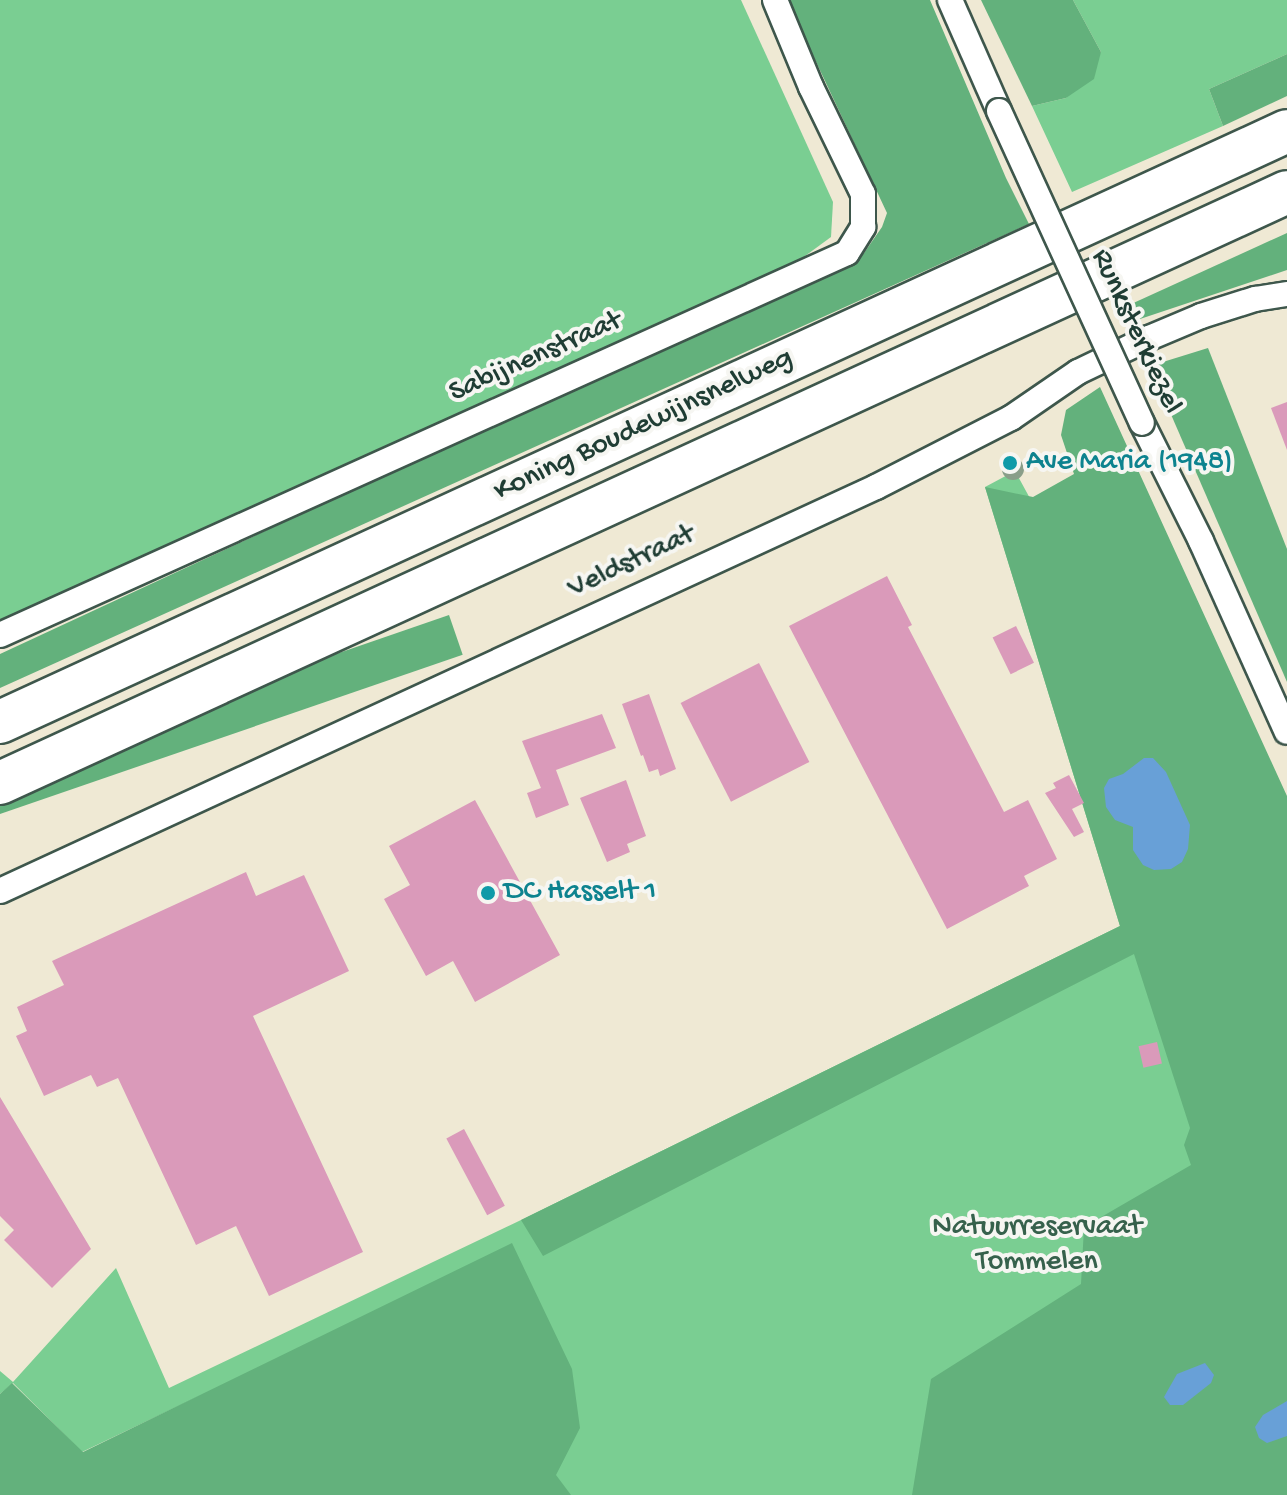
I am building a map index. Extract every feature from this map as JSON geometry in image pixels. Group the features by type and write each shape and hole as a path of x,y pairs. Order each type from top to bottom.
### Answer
{"highway":[{"name":"Koning Boudewijnsnelweg","path":"0,722 1287,131"},
{"name":"Koning Boudewijnsnelweg","path":"0,783 1287,192"}],"street":[{"name":"Sabijnenstraat","path":"0,635 847,253 863,227 863,194 811,87 775,0"},
{"name":"Runksterkiezel","path":"950,0 1142,423 1201,541 1287,732"},
{"name":"Veldstraat","path":"0,891 876,487 1011,418 1078,372 1149,338 1214,312 1255,299 1287,294"}],"green space":[{"path":"0,0 741,0 833,202 831,237 801,259 0,623"},
{"path":"787,0 930,0 1006,178 1029,224 0,688 0,654 864,253 882,227 887,213"},
{"path":"981,0 1073,0 1101,52 1094,79 1066,98 1032,106"},
{"path":"1073,0 1287,0 1287,54 1209,89 1223,126 1072,192 1032,106 1066,98 1101,52"},
{"path":"1287,54 1287,96 1223,126 1209,89"},
{"path":"1287,233 1287,270 1137,320 1129,305"},
{"path":"1208,348 1287,549 1287,682 1150,366"},
{"path":"1100,387 1287,796 1287,1495 912,1495 931,1379 1081,1284 1084,1227 1191,1165 1184,1145 1190,1128 1134,954 543,1256 521,1220 1120,926 985,487 1033,497 1074,474 1061,435 1066,410"},
{"name":"Natuurreservaat Tommelen","path":"1015,471 1287,967 1287,1495 276,1495 210,1391 82,1452 13,1383 0,1394 0,1371 13,1382 116,1268 169,1388 521,1220 1120,926 985,487"},
{"path":"449,615 463,655 0,814 0,770"},
{"path":"512,1243 572,1369 580,1428 556,1475 571,1495 0,1495 0,1394 12,1383 83,1452"}],"water":[{"path":"1144,758 1153,758 1166,772 1190,825 1188,849 1182,862 1171,869 1154,870 1143,865 1133,850 1133,827 1115,820 1106,807 1104,788 1109,779 1123,774"},
{"path":"1205,1363 1214,1375 1211,1383 1183,1405 1170,1405 1164,1397 1177,1374"},
{"path":"1287,1401 1287,1436 1267,1443 1259,1438 1255,1427 1263,1415"}],"building":[{"path":"1287,402 1287,450 1271,408"},
{"path":"887,576 912,625 908,627 1004,812 1028,800 1057,859 1024,876 1029,886 947,929 789,626"},
{"path":"1016,626 1034,663 1011,674 993,637"},
{"path":"759,663 809,762 731,802 681,703"},
{"path":"649,694 676,769 660,776 658,769 649,772 622,704"},
{"path":"602,714 616,748 556,770 569,805 536,818 527,793 541,788 522,741"},
{"path":"1069,775 1084,803 1072,809 1084,832 1074,837 1045,793 1056,788 1053,783"},
{"path":"626,780 646,836 627,844 630,852 607,862 580,798"},
{"path":"475,800 560,955 475,1002 453,961 426,976 384,899 410,885 389,846"},
{"path":"246,872 256,896 304,875 349,971 253,1016 363,1252 269,1296 236,1226 196,1245 118,1078 97,1087 91,1075 44,1096 16,1036 27,1031 17,1007 64,985 52,961"},
{"path":"1157,1042 1162,1063 1143,1068 1138,1046"},
{"path":"0,1097 91,1249 52,1288 4,1240 14,1230 0,1216"},
{"path":"464,1129 505,1206 487,1215 446,1138"}],"place":[{"name":"Ave Maria (1948)","path":"1010,463"},
{"name":"DC Hasselt 1","path":"488,893"}]}
